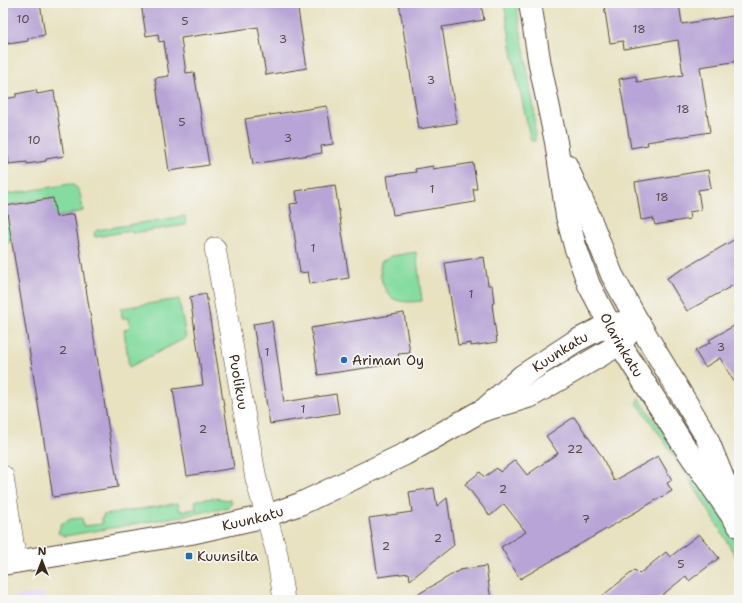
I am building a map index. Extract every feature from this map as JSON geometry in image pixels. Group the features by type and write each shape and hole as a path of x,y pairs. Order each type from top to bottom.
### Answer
{"main road":[{"name":"Olarinkatu","path":"530,3 540,65 556,142 567,216 575,246 589,285 608,324 620,344 683,444 739,526"},
{"name":"Olarinkatu","path":"556,142 587,211 612,275 638,322 706,436 739,519"},
{"name":"Kuunkatu","path":"481,412 522,376 574,342 608,324 638,322"},
{"name":"Kuunkatu","path":"10,563 191,533 266,516 300,504 405,454 481,412 531,396 620,344 638,322"}],"street":[{"name":"Puolikuu","path":"215,248 256,479 277,554 284,600"},
{"path":"3,476 10,563"}],"shaded area":[{"path":"44,592 45,600 3,600 3,599"}],"green space":[{"path":"504,3 516,3 534,109 535,141 531,141 515,69"},
{"path":"70,184 79,191 83,211 56,217 52,198 7,205 12,242 3,244 3,195"},
{"path":"185,216 186,225 132,233 131,231 95,237 94,233 97,230"},
{"path":"416,252 422,301 404,302 394,299 387,292 382,282 380,272 381,262 392,256"},
{"path":"179,299 186,338 129,367 124,330 130,327 129,318 122,318 121,308"},
{"path":"639,399 668,438 725,522 739,547 739,563 690,481 636,402"},
{"path":"214,498 230,500 232,502 228,508 65,536 58,533 61,524 71,519 82,518 83,526 102,524 102,517 104,517 103,515 178,503 180,511 196,509 195,502 197,500"}],"building":[{"path":"3,3 40,3 45,35 28,38 28,41 8,44 8,41 3,42"},
{"path":"141,3 297,3 307,68 266,75 258,27 181,38 186,73 194,72 209,165 169,171 155,78 169,76 164,41 159,42 158,34 146,36"},
{"path":"399,3 481,3 484,20 442,27 457,123 419,129"},
{"path":"618,3 679,3 682,24 739,15 739,61 700,67 710,132 647,142 648,145 631,148 619,79 636,76 637,82 683,75 678,40 624,49 623,41 610,43 604,5"},
{"path":"36,90 37,94 54,91 64,156 27,164 27,162 9,164 3,123 3,99 16,97 16,94"},
{"path":"327,106 333,144 321,146 322,153 253,164 245,119"},
{"path":"473,163 477,189 473,189 475,202 393,215 387,176 416,172 415,169 433,166 433,169"},
{"path":"708,170 711,188 698,190 701,210 689,212 690,219 655,225 653,218 641,220 635,182"},
{"path":"335,185 349,278 310,284 308,272 300,273 290,204 298,203 296,191"},
{"path":"53,198 56,217 74,214 118,487 53,497 6,206"},
{"path":"739,237 739,282 687,311 667,278"},
{"path":"484,257 488,285 492,285 494,303 492,304 497,342 471,346 471,343 458,345 445,263"},
{"path":"206,294 234,468 187,476 173,389 203,385 190,297"},
{"path":"404,313 410,353 398,354 400,363 318,375 311,328"},
{"path":"272,321 284,402 336,394 339,413 270,424 253,324"},
{"path":"739,323 739,390 720,358 705,367 695,351 711,342 709,340"},
{"path":"574,417 601,455 614,481 658,456 672,480 667,483 672,491 520,579 501,547 526,532 504,504 490,516 465,484 480,472 484,477 497,468 500,472 515,460 527,475 558,453 546,436"},
{"path":"434,488 437,506 447,498 454,545 410,580 409,573 378,577 369,518 412,512 409,492"},
{"path":"699,534 719,558 689,581 686,576 656,600 597,600 635,570 639,574 666,552 670,557"},
{"path":"486,566 491,600 408,600 460,570"}],"place":[{"name":"Ariman Oy","path":"344,360"},
{"name":"Kuunsilta","path":"189,556"}]}
